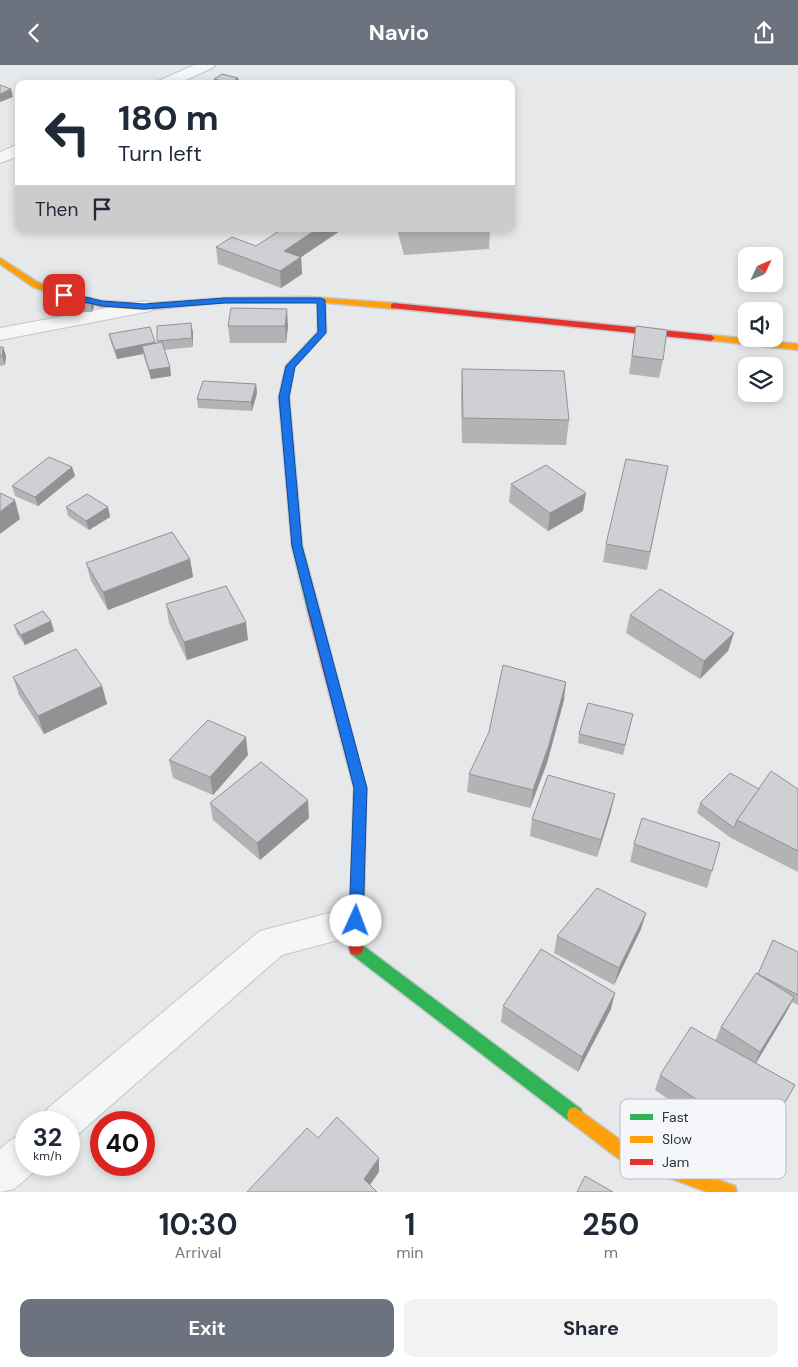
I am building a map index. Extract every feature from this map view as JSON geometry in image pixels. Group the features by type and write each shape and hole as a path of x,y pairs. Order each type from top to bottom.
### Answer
{"street":[{"path":"173,80 207,65"},
{"path":"0,158 15,151"},
{"path":"0,260 36,285 64,295 102,304 144,307"},
{"path":"0,334 144,307 225,300 321,300 482,314 798,347"},
{"path":"321,300 322,333 290,366 284,397 297,546 360,788 355,948 620,1149"},
{"path":"76,1111 272,942 356,921"},
{"path":"0,1175 15,1162"},
{"path":"694,1179 729,1192"}],"building":[{"path":"222,74 238,78 235,80 214,79"},
{"path":"0,85 11,89 0,94"},
{"path":"277,232 312,232 284,251 301,257 280,271 216,247 232,237 256,246"},
{"path":"74,298 92,298 90,303 72,303"},
{"path":"231,308 287,309 285,326 228,326"},
{"path":"191,323 192,338 157,341 157,326"},
{"path":"636,326 667,330 663,360 632,356"},
{"path":"150,327 155,342 115,350 109,334"},
{"path":"162,342 170,367 149,370 142,346"},
{"path":"0,347 3,347 2,356 0,356"},
{"path":"462,369 564,371 569,420 463,418"},
{"path":"203,381 256,384 251,402 197,399"},
{"path":"49,457 72,467 35,497 12,486"},
{"path":"626,459 668,466 650,552 606,544"},
{"path":"546,465 586,493 550,513 511,484"},
{"path":"0,493 15,500 0,512"},
{"path":"87,494 108,507 86,521 66,507"},
{"path":"172,532 190,559 103,592 86,563"},
{"path":"226,586 246,622 184,642 166,604"},
{"path":"660,589 734,633 704,661 630,615"},
{"path":"43,611 51,621 21,635 14,625"},
{"path":"76,649 102,686 38,716 13,677"},
{"path":"503,665 566,682 549,745 533,790 469,774 489,732"},
{"path":"588,703 633,714 625,745 579,734"},
{"path":"208,720 246,737 210,777 169,760"},
{"path":"261,762 308,800 257,843 210,803"},
{"path":"771,771 798,789 798,851 737,820"},
{"path":"730,773 759,789 737,820 734,828 700,803"},
{"path":"548,775 615,794 601,840 532,819"},
{"path":"642,818 720,843 712,871 634,844"},
{"path":"597,888 646,913 619,968 557,936"},
{"path":"773,940 798,952 798,995 758,974"},
{"path":"541,949 615,993 582,1057 503,1006"},
{"path":"756,973 794,997 760,1052 721,1027"},
{"path":"691,1027 795,1085 786,1101 786,1099 696,1099 660,1075"},
{"path":"337,1117 379,1158 364,1179 377,1192 247,1192 307,1128 318,1138"},
{"path":"585,1176 613,1192 577,1192"}],"traffic: fast":[{"path":"313,609 297,546 284,397 290,366 322,332 321,300"},
{"path":"356,949 575,1115"}],"traffic: slow":[{"path":"0,260 36,285 64,295 102,304 144,307 225,300 308,299 394,306"},
{"path":"711,338 798,347"},
{"path":"575,1115 620,1149"},
{"path":"694,1179 729,1192"}],"traffic: jam":[{"path":"394,306 711,338"},
{"path":"313,609 360,788 356,949"}],"route":[{"path":"64,295 102,304 144,307 225,300 321,300 322,333 307,346 290,366 284,397 297,546 360,788 356,921"}]}
